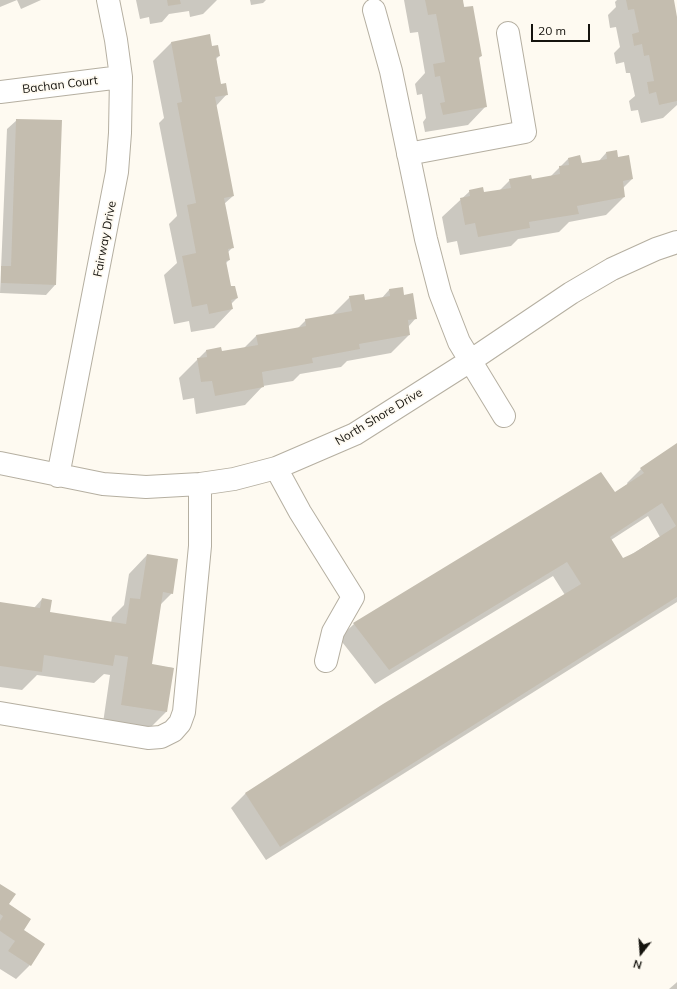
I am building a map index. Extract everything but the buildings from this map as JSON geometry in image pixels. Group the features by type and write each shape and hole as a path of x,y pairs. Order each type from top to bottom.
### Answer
{"street":[{"name":"Fairway Drive","path":"58,476 115,187 120,133 121,77 116,40 108,0"},
{"path":"374,10 391,71 426,240 440,293 448,317 470,361 504,416"},
{"path":"408,154 525,132 508,33"},
{"name":"Bachan Court","path":"0,92 121,77"},
{"name":"North Shore Drive","path":"0,464 103,484 146,487 200,484 234,479 276,468 355,434 470,361 565,297 612,269 656,249 677,242"},
{"path":"276,468 300,512 354,597 333,632 326,661"},
{"path":"0,713 148,738 161,737 173,731 180,723 184,712 200,546 200,484"}]}
